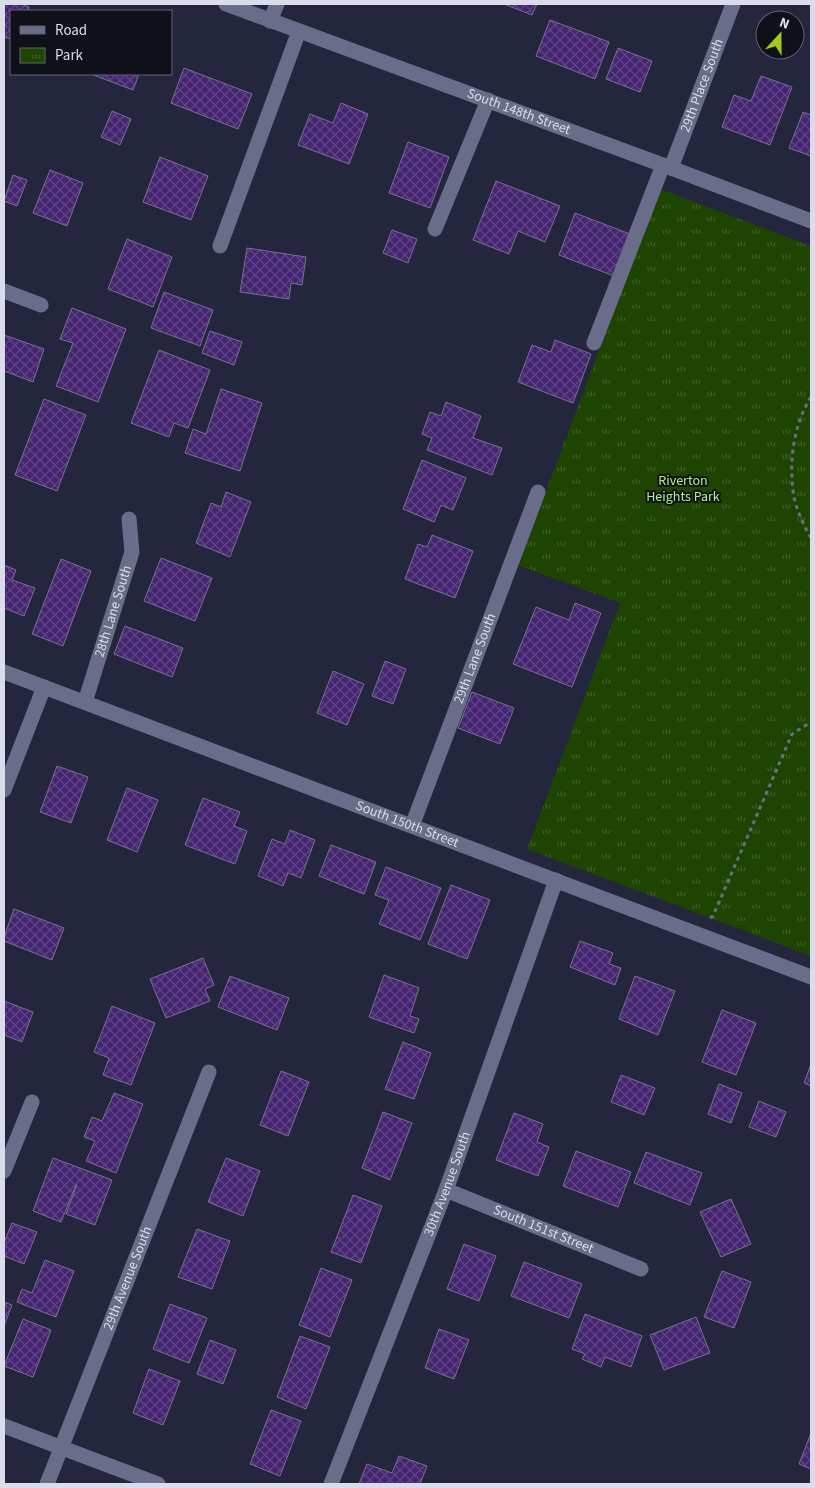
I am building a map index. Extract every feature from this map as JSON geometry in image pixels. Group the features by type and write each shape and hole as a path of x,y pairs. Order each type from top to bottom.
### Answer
{"street":[{"name":"South 148th Street","path":"226,4 811,221"},
{"path":"270,21 277,4"},
{"name":"29th Place South","path":"594,344 733,4"},
{"path":"220,246 299,31"},
{"path":"435,229 488,100"},
{"path":"4,291 41,305"},
{"name":"29th Lane South","path":"412,826 538,492"},
{"name":"28th Lane South","path":"85,702 132,552 129,519"},
{"name":"South 150th Street","path":"4,672 811,977"},
{"path":"4,790 44,687"},
{"name":"30th Avenue South","path":"331,1484 446,1190 556,880"},
{"name":"29th Avenue South","path":"47,1484 209,1072"},
{"path":"4,1172 32,1102"},
{"name":"South 151st Street","path":"446,1190 641,1269"},
{"path":"4,1426 158,1484"}],"path":[{"path":"811,397 796,431 792,468 793,492 811,538"},
{"path":"707,920 713,916 792,734 811,722"}],"green space":[{"name":"Riverton Heights Park","path":"660,189 811,246 811,956 527,849 620,603 518,565"}],"building":[{"path":"4,4 21,4 29,7 28,10 10,10 10,39 4,37"},
{"path":"504,4 537,4 532,15"},
{"path":"550,20 609,42 595,79 536,56"},
{"path":"618,48 652,61 640,92 606,79"},
{"path":"184,68 252,94 238,129 171,103"},
{"path":"94,75 139,75 133,90"},
{"path":"761,76 792,87 770,145 722,127 734,95 751,101"},
{"path":"341,103 368,114 349,164 298,145 310,114 333,123"},
{"path":"112,111 131,119 120,145 101,137"},
{"path":"803,112 811,115 811,156 789,148"},
{"path":"408,142 449,157 430,208 389,193"},
{"path":"160,157 208,176 191,220 143,202"},
{"path":"50,170 83,183 67,226 33,213"},
{"path":"13,175 27,180 17,206 4,201"},
{"path":"496,181 560,206 545,242 518,231 509,254 473,240"},
{"path":"575,213 630,234 614,276 559,255"},
{"path":"392,230 417,239 408,263 383,253"},
{"path":"127,239 172,257 153,307 108,289"},
{"path":"247,248 306,257 302,285 291,283 289,299 240,292"},
{"path":"164,292 213,310 200,346 151,328"},
{"path":"72,308 126,329 98,402 56,386 73,343 60,339"},
{"path":"210,331 242,342 234,365 202,353"},
{"path":"4,335 44,349 33,382 4,371"},
{"path":"555,340 591,354 573,403 518,382 532,345 551,352"},
{"path":"159,350 210,370 188,428 174,423 169,437 131,423"},
{"path":"221,389 262,403 240,471 185,453 193,429 206,434"},
{"path":"44,399 86,415 57,491 15,475"},
{"path":"446,402 481,416 473,438 502,448 492,475 427,450 432,438 422,434 430,412 441,416"},
{"path":"422,460 466,478 453,510 441,505 434,522 403,509"},
{"path":"226,492 251,502 230,557 196,543 211,503 221,507"},
{"path":"432,535 473,551 455,598 405,579 418,544 427,547"},
{"path":"161,558 212,578 195,621 144,601"},
{"path":"61,559 91,571 63,646 32,634"},
{"path":"4,565 16,570 12,580 35,588 24,616 4,608"},
{"path":"575,603 601,613 572,687 513,664 536,607 569,620"},
{"path":"125,626 183,648 172,677 114,654"},
{"path":"385,661 406,669 393,704 372,696"},
{"path":"333,671 364,684 347,725 317,713"},
{"path":"472,692 514,708 500,744 458,728"},
{"path":"57,766 88,777 71,823 40,812"},
{"path":"127,788 158,800 137,852 107,840"},
{"path":"203,798 240,812 234,826 247,831 235,864 185,845"},
{"path":"290,830 315,840 301,878 288,873 283,886 258,876 272,839 285,844"},
{"path":"331,845 376,862 364,894 319,876"},
{"path":"386,867 441,888 420,940 379,924 389,900 375,895"},
{"path":"451,885 490,900 467,959 428,944"},
{"path":"14,909 64,928 52,960 4,941"},
{"path":"580,941 613,953 609,964 621,968 615,985 570,967"},
{"path":"203,958 214,985 205,989 210,1001 166,1018 150,979"},
{"path":"384,975 419,988 410,1016 419,1019 414,1033 369,1017"},
{"path":"230,976 289,998 277,1030 218,1007"},
{"path":"635,976 675,991 658,1035 619,1019"},
{"path":"4,1001 33,1012 22,1042 4,1035"},
{"path":"112,1006 155,1023 131,1085 103,1075 109,1058 94,1052"},
{"path":"722,1010 756,1023 736,1075 702,1062"},
{"path":"403,1042 431,1053 414,1099 385,1089"},
{"path":"811,1064 811,1086 804,1083"},
{"path":"281,1071 309,1082 288,1136 260,1125"},
{"path":"621,1075 655,1088 644,1115 611,1102"},
{"path":"719,1084 742,1093 731,1123 708,1114"},
{"path":"114,1093 143,1104 116,1173 86,1161 95,1141 84,1137 92,1117 102,1121"},
{"path":"759,1101 786,1112 776,1137 749,1127"},
{"path":"383,1112 412,1123 390,1180 362,1168"},
{"path":"514,1113 543,1124 537,1142 549,1147 538,1176 496,1160"},
{"path":"576,1151 631,1172 618,1207 563,1186"},
{"path":"646,1152 702,1173 690,1205 634,1183"},
{"path":"53,1158 112,1180 95,1225 66,1214 77,1185 61,1222 33,1211"},
{"path":"226,1158 260,1171 243,1216 208,1202"},
{"path":"353,1195 382,1206 361,1263 331,1252"},
{"path":"731,1199 751,1244 721,1257 700,1212"},
{"path":"12,1223 37,1232 24,1264 4,1256 4,1243"},
{"path":"197,1229 230,1241 212,1289 178,1277"},
{"path":"464,1244 496,1256 479,1301 447,1289"},
{"path":"45,1260 74,1271 56,1317 17,1302 22,1289 32,1293"},
{"path":"524,1262 582,1284 569,1318 511,1296"},
{"path":"321,1268 352,1280 330,1337 299,1325"},
{"path":"722,1271 751,1282 734,1328 704,1317"},
{"path":"4,1302 12,1305 4,1326"},
{"path":"170,1304 207,1318 189,1363 153,1349"},
{"path":"585,1314 642,1336 631,1367 605,1357 601,1367 582,1359 585,1354 572,1349"},
{"path":"696,1317 710,1353 664,1370 650,1335"},
{"path":"23,1319 51,1330 33,1377 4,1366"},
{"path":"439,1329 469,1340 454,1379 425,1368"},
{"path":"300,1336 330,1347 306,1409 277,1397"},
{"path":"210,1340 236,1350 223,1384 197,1374"},
{"path":"149,1369 180,1381 163,1425 133,1413"},
{"path":"271,1410 301,1421 280,1476 250,1464"},
{"path":"811,1433 811,1469 799,1464"},
{"path":"399,1456 427,1466 420,1484 359,1484 367,1464 392,1473"}]}
